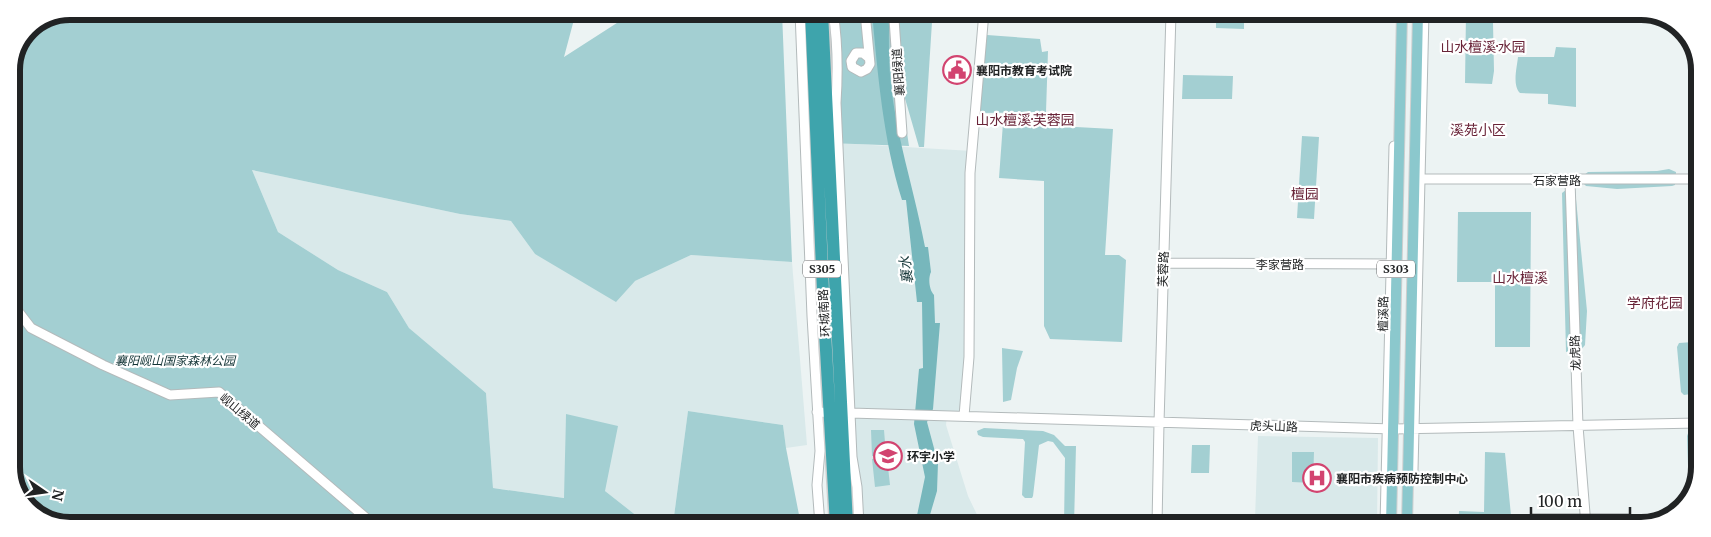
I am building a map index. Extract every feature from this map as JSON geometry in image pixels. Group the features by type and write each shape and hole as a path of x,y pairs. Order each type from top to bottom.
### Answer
{"highway":[{"name":"环城南路","path":"811,20 824,315 846,517"},
{"name":"环城南路","path":"822,20 835,412 836,517"}],"main road":[{"name":"檀溪路","path":"1391,517 1390,429 1393,264 1402,20"},
{"name":"S303","path":"1407,517 1417,179 1418,20"}],"street":[{"path":"801,20 835,412 852,457 857,487 859,517"},
{"path":"819,517 817,485 820,451 835,412 836,103 838,75 834,20"},
{"path":"866,20 870,61 868,61"},
{"name":"襄阳绿道","path":"894,20 902,133"},
{"path":"964,416 969,356 970,173 983,20"},
{"name":"芙蓉路","path":"1158,517 1171,20"},
{"path":"1393,264 1398,20"},
{"path":"1417,179 1424,20"},
{"name":"石家营路","path":"1417,179 1691,180"},
{"name":"龙虎路","path":"1570,180 1578,426 1585,517"},
{"name":"李家营路","path":"1164,263 1393,264"},
{"name":"岘山绿道","path":"20,313 32,328 103,365 170,395 219,392 365,517"},
{"name":"虎头山路","path":"835,412 1390,429 1691,423"},
{"path":"1385,517 1390,429"},
{"path":"1411,429 1412,517"}],"shaded area":[{"name":"襄水","path":"873,20 890,20 890,75 897,125 925,247 928,247 931,272 929,277 931,290 934,295 935,323 940,323 933,409 927,422 938,463 937,491 929,517 917,517 925,477 914,424 919,369 923,368 922,302 917,302 906,200 902,200 890,154 879,84"},
{"path":"838,143 972,151 964,416 947,415 946,425 968,496 978,517 861,517"},
{"path":"252,170 460,214 511,221 535,254 635,281 691,255 792,262 807,445 786,448 783,425 688,411 674,517 638,517 605,491 566,414 565,498 493,488 486,393 409,328 387,292 338,270 278,232"},
{"name":"襄阳市疾病预防控制中心","path":"1258,436 1378,438 1377,517 1255,517"}],"green space":[{"name":"襄阳岘山国家森林公园","path":"70,20 574,20 564,57 622,20 782,20 792,262 691,255 635,281 616,302 535,254 511,221 460,214 252,170 278,232 338,270 387,292 409,328 486,393 493,488 564,498 566,414 618,426 605,491 638,517 63,517 42,509 28,495 20,471 20,70 21,60 28,42 42,28 60,21"},
{"path":"822,20 890,20 909,146 828,143"},
{"path":"897,20 932,22 924,147 919,147 904,95"},
{"path":"1216,20 1244,20 1244,29 1216,28"},
{"path":"1466,20 1483,20 1483,23 1493,23 1494,71 1492,84 1465,83"},
{"path":"987,35 1040,39 1042,52 1048,51 1046,112 979,113"},
{"path":"1556,47 1576,48 1576,107 1548,104 1548,94 1520,93 1516,85 1518,57 1554,57"},
{"path":"1183,75 1233,76 1232,99 1182,99"},
{"path":"1003,123 1113,129 1105,255 1119,255 1126,260 1122,342 1050,339 1044,326 1044,181 999,178"},
{"path":"1302,136 1319,137 1314,219 1297,218"},
{"path":"1669,169 1676,172 1675,185 1672,186 1617,189 1586,186 1584,184 1584,175 1588,172 1657,171"},
{"path":"1567,189 1575,189 1587,311 1585,345 1581,350 1566,352 1562,193"},
{"path":"1458,212 1531,212 1530,347 1495,347 1495,282 1457,282"},
{"path":"1691,342 1691,394 1684,395 1681,392 1677,347 1679,343"},
{"path":"1002,348 1023,351 1017,368 1011,400 1003,402"},
{"path":"688,411 783,425 799,517 674,517"},
{"path":"984,428 1043,431 1054,435 1065,446 1076,446 1074,517 1064,517 1065,458 1053,442 1048,441 1039,445 1033,496 1032,498 1025,498 1022,495 1025,442 1023,439 983,437 978,435 977,431"},
{"path":"1690,428 1691,474 1689,481 1687,436"},
{"path":"871,430 884,430 886,455 872,456"},
{"path":"1192,445 1210,445 1209,473 1191,473"},
{"path":"1292,452 1314,452 1313,483 1292,482"},
{"path":"1485,452 1505,453 1511,517 1459,517 1459,511 1484,512"},
{"path":"887,458 890,485 875,487 872,459"}],"place":[{"name":"襄阳市教育考试院","path":"957,70"},
{"name":"环宇小学","path":"888,456"},
{"name":"襄阳市疾病预防控制中心","path":"1317,478"}],"district":[{"name":"山水檀溪·水园","path":"1483,47"},
{"name":"山水檀溪·芙蓉园","path":"1025,120"},
{"name":"溪苑小区","path":"1478,130"},
{"name":"檀园","path":"1305,194"},
{"name":"山水檀溪","path":"1520,278"},
{"name":"学府花园","path":"1655,303"}]}
